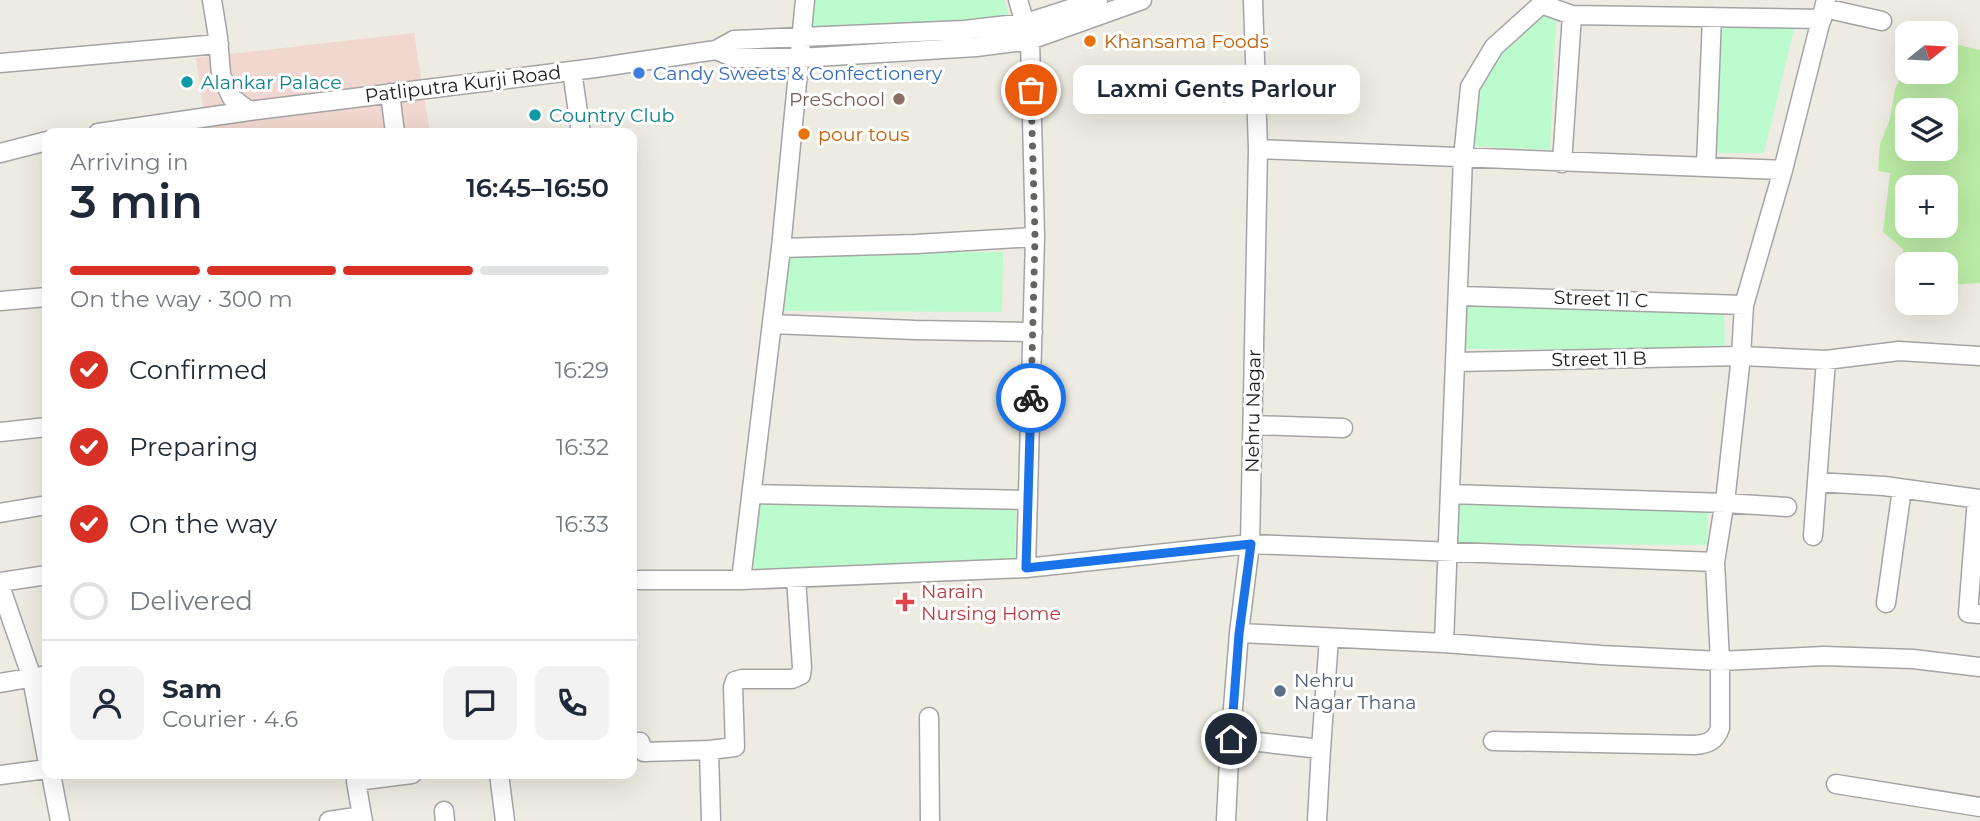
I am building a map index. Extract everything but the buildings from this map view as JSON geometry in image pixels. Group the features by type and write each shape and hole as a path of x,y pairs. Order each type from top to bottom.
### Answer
{"street":[{"path":"212,0 221,75 232,99 249,111"},
{"path":"741,580 781,248 805,0"},
{"path":"1018,0 1028,32 1035,237 1026,568"},
{"name":"Patliputra Kurji Road","path":"132,128 716,50 734,40 964,30 1028,32 1098,0"},
{"name":"Patliputra Kurji Road","path":"716,50 735,58 800,58 976,47 1142,0"},
{"name":"Nehru Nagar","path":"1226,821 1239,634 1251,544 1258,149 1253,0"},
{"path":"1444,642 1463,158 1471,86 1494,47 1544,2 1572,15 1712,17 1824,9 1882,21"},
{"path":"1493,741 1705,744 1713,741 1720,728 1715,562 1725,503 1744,305 1783,170 1824,9"},
{"path":"1562,163 1572,15"},
{"path":"1706,166 1712,17"},
{"path":"0,63 219,44"},
{"path":"572,71 581,128"},
{"path":"390,93 395,128"},
{"path":"0,153 42,142"},
{"path":"1258,149 1783,170"},
{"path":"781,248 1035,237"},
{"name":"Street 11 C","path":"1459,296 1744,305"},
{"path":"0,301 42,298"},
{"path":"772,324 1033,332"},
{"name":"Street 11 B","path":"1456,362 1741,356 1826,360 1899,351 1980,356"},
{"path":"1813,536 1826,360"},
{"path":"1253,425 1343,428"},
{"path":"0,432 42,428"},
{"path":"1817,482 1978,499 1968,613 1980,614"},
{"path":"1886,603 1902,489"},
{"path":"752,494 1027,500"},
{"path":"1451,494 1787,507"},
{"path":"0,513 42,506"},
{"path":"637,580 741,580 1026,568 1251,544 1715,562"},
{"path":"42,576 0,584 39,676 42,707"},
{"path":"637,742 640,742 644,752 735,747 735,681 792,679 801,676 796,578"},
{"path":"1239,634 1444,642 1601,655 1720,661 1824,656 1913,659 1980,667"},
{"path":"1317,821 1329,638"},
{"path":"0,683 39,676"},
{"path":"929,717 930,821"},
{"path":"1231,739 1321,749"},
{"path":"709,750 712,821"},
{"path":"0,775 42,770"},
{"path":"52,779 59,821"},
{"path":"329,821 363,819 356,781 372,779"},
{"path":"500,779 505,821"},
{"path":"1836,784 1980,807"}],"shaded area":[{"path":"414,33 429,128 206,128 196,58"}],"green space":[{"path":"815,0 1004,0 1012,25 811,40"},
{"path":"1546,13 1556,19 1550,150 1470,146 1476,96 1490,61 1507,40"},
{"path":"1720,24 1795,25 1764,153 1710,153"},
{"path":"1958,45 1980,50 1980,283 1958,284 1958,252 1903,252 1883,232 1890,173 1878,171 1880,144 1890,119 1897,84 1958,84"},
{"path":"1003,252 1002,312 781,311 786,253"},
{"path":"1466,303 1724,309 1725,350 1466,349"},
{"path":"1455,498 1708,509 1707,545 1452,544"},
{"path":"759,502 1016,510 1015,559 750,572"}],"way so far":[{"path":"1031,90 1035,237 1031,398"}],"place":[{"name":"Khansama Foods","path":"1090,41"},
{"name":"Candy Sweets & Confectionery","path":"639,73"},
{"name":"Alankar Palace","path":"187,82"},
{"name":"Laxmi Gents Parlour","path":"1031,90"},
{"name":"PreSchool","path":"899,99"},
{"name":"Country Club","path":"535,115"},
{"name":"pour tous","path":"804,134"},
{"name":"Narain Nursing Home","path":"905,602"},
{"name":"Nehru Nagar Thana","path":"1280,691"}],"route":[{"path":"1031,398 1026,568 1251,544 1239,634 1231,739"}]}
